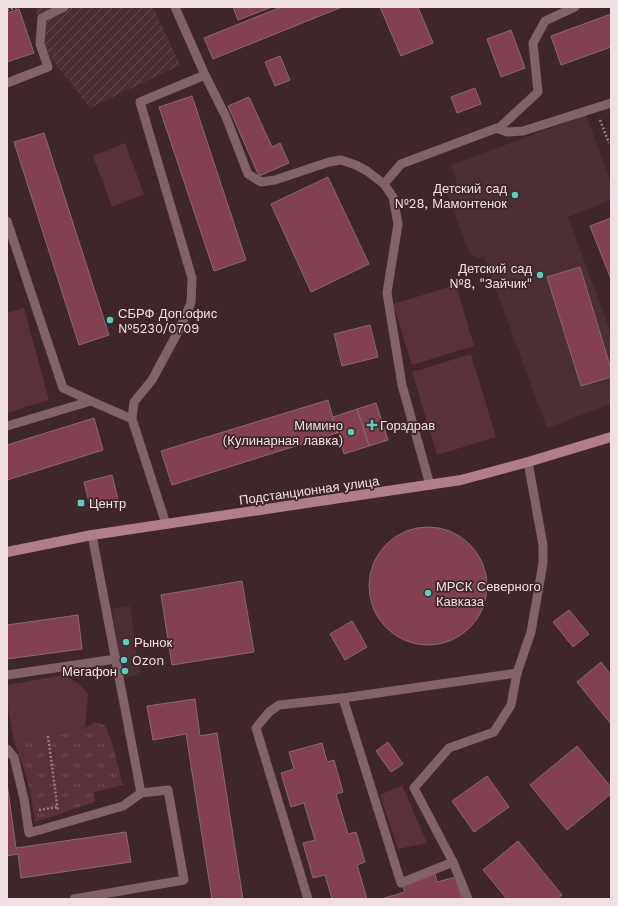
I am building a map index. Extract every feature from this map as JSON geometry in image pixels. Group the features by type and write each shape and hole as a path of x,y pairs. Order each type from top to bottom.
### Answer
{"street":[{"name":"Подстанционная улица","path":"7,552 92,535 461,480 611,437"}],"lane":[{"path":"7,83 48,67 40,44 42,18 64,7"},
{"path":"175,7 226,118 248,174 261,182 275,180 328,162 341,160 356,165 367,171 384,184 392,197 398,224 388,293 402,385 430,485"},
{"path":"384,184 401,164 498,128 538,92 533,43 545,21 575,7"},
{"path":"166,524 132,419 134,402 152,380 179,330 191,303 192,278 140,102 205,74"},
{"path":"498,128 507,132 523,131 611,103"},
{"path":"7,221 64,388 91,402 132,419"},
{"path":"7,426 91,402"},
{"path":"468,899 453,862 414,788 449,748 494,732 511,705 517,673 531,632 542,563 543,545 528,462"},
{"path":"92,535 142,793"},
{"path":"7,675 116,659"},
{"path":"308,899 256,728 269,712 280,705 342,698 517,673"},
{"path":"342,698 402,883 453,862"},
{"path":"7,749 14,757 24,799 29,833 123,806 142,793 168,790 184,880 74,899"}],"path":[{"path":"7,10 17,7"},
{"path":"595,108 609,143"},
{"path":"48,736 60,824"},
{"path":"26,813 58,807"}],"shaded area":[{"path":"36,7 153,7 180,65 90,108 40,44"},
{"name":"Детский сад №8, \"Зайчик\"","path":"586,115 611,183 611,200 568,217 611,333 611,404 547,428 484,257 479,258 469,252 445,188 457,183 451,165"},
{"name":"Рынок","path":"130,606 140,675 123,678 112,609"}],"green space":[{"path":"125,143 144,194 112,207 93,156"},
{"path":"456,285 474,346 412,365 393,304"},
{"path":"24,308 49,400 7,413 7,313"},
{"path":"471,354 496,437 437,455 412,372"},
{"path":"63,675 78,683 88,694 85,728 14,742 7,702 7,685"},
{"path":"95,722 105,725 113,746 123,785 94,792 95,802 35,822 28,781 14,742 85,728"},
{"path":"402,785 427,843 398,849 380,795"}],"building":[{"path":"233,7 272,7 238,20"},
{"path":"281,7 342,7 213,59 204,38"},
{"path":"380,7 418,7 433,43 401,56"},
{"path":"19,9 34,53 7,62 7,13"},
{"path":"611,14 611,47 561,65 551,36"},
{"path":"511,30 525,68 501,77 487,39"},
{"path":"280,56 290,80 275,86 265,62"},
{"path":"475,88 481,104 457,113 451,97"},
{"path":"192,96 246,260 214,271 159,107"},
{"path":"249,97 272,147 280,143 289,163 259,176 228,106"},
{"path":"44,133 109,335 79,345 14,142"},
{"path":"328,177 369,264 311,292 271,204"},
{"path":"611,218 611,279 590,226"},
{"path":"580,267 611,369 611,377 581,386 547,277"},
{"path":"370,325 378,357 342,366 334,334"},
{"path":"328,400 337,433 172,485 161,451"},
{"name":"Горздрав","path":"376,403 388,440 369,446 357,409"},
{"name":"Мимино (Кулинарная лавка)","path":"357,409 369,446 344,454 333,417"},
{"path":"94,418 103,450 7,480 7,445"},
{"path":"112,475 118,499 90,506 84,482"},
{"name":"МРСК Северного Кавказа","path":"428,527 451,531 470,544 483,563 487,586 483,609 470,628 451,641 428,645 405,641 386,628 373,609 369,586 373,563 386,544 405,531"},
{"path":"242,581 254,652 172,665 161,595"},
{"path":"569,610 589,634 573,647 553,622"},
{"path":"78,615 82,649 7,659 7,625"},
{"path":"352,621 367,647 345,660 330,634"},
{"path":"601,662 611,675 611,724 577,682"},
{"path":"195,699 200,736 217,733 243,899 212,899 186,734 153,740 147,706"},
{"path":"388,742 403,764 391,772 376,751"},
{"path":"322,743 327,762 334,760 343,792 336,794 348,834 356,832 365,862 357,865 367,899 332,899 325,875 313,878 303,843 315,840 304,803 291,807 281,773 294,769 289,752"},
{"path":"577,746 611,787 611,794 567,830 530,785"},
{"path":"487,776 509,807 474,832 452,801"},
{"path":"7,783 16,848 126,832 131,862 21,878 18,854 7,856"},
{"path":"518,841 562,895 557,899 507,899 483,870"},
{"path":"435,874 437,882 456,877 462,899 381,899 405,892 402,883"}],"place":[{"name":"Детский сад №28, Мамонтенок","path":"515,195"},
{"name":"Детский сад №8, \"Зайчик\"","path":"540,275"},
{"name":"СБРФ Доп.офис №5230/0709","path":"110,320"},
{"name":"Горздрав","path":"372,425"},
{"name":"Мимино (Кулинарная лавка)","path":"351,432"},
{"name":"Центр","path":"81,503"},
{"name":"МРСК Северного Кавказа","path":"428,593"},
{"name":"Рынок","path":"126,642"},
{"name":"Ozon","path":"124,660"},
{"name":"Мегафон","path":"125,671"}]}
